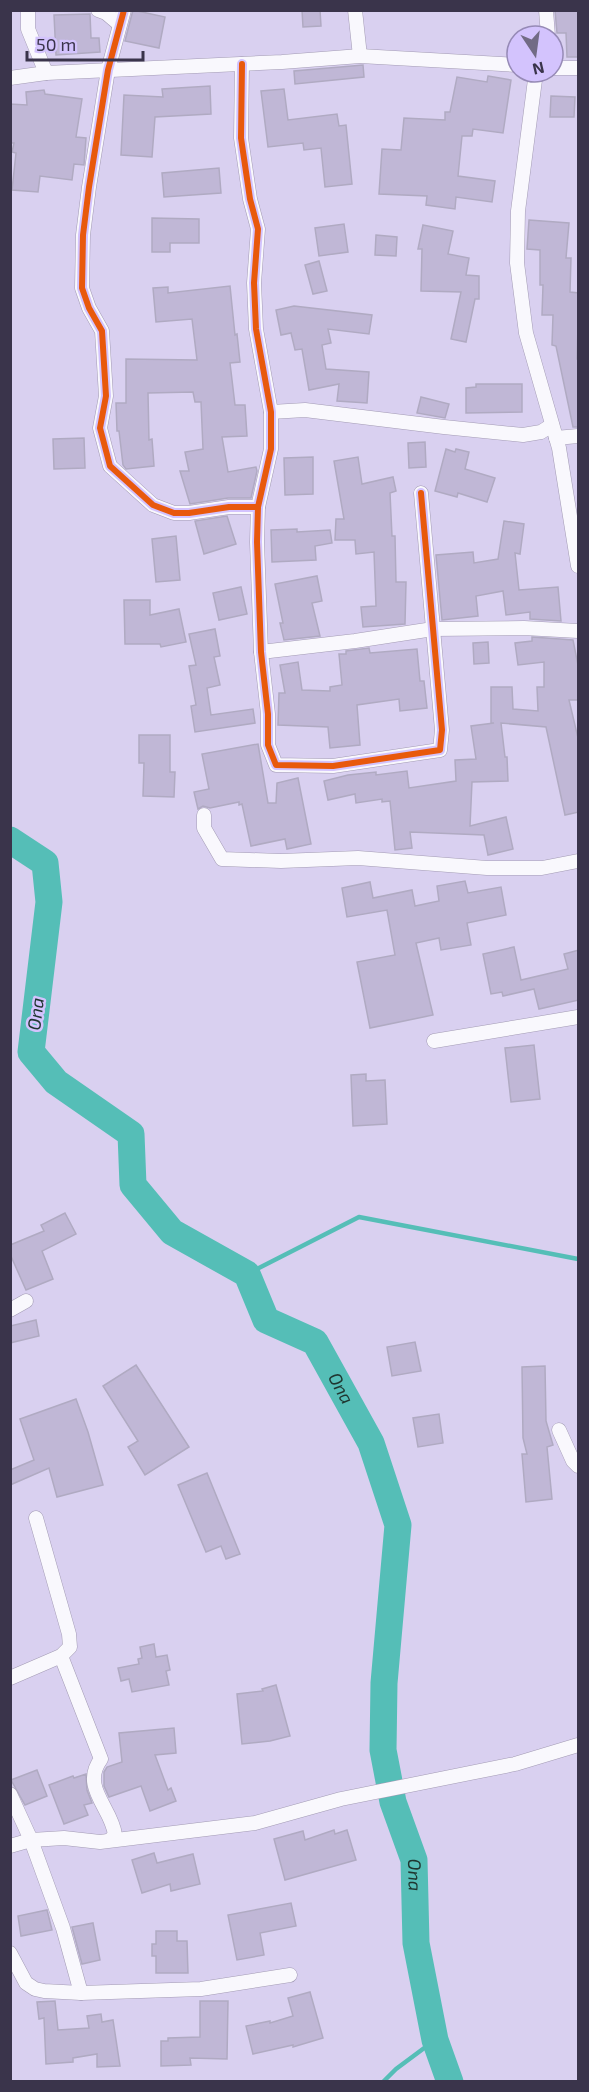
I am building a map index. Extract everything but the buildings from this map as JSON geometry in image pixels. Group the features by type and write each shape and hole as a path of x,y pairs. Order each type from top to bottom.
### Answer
{"street":[{"path":"28,10 28,29 46,73"},
{"path":"98,10 122,17 108,70 88,187 83,235 82,288 88,308 102,331 106,396 100,428 110,466 153,505 174,513 229,507 258,507"},
{"path":"355,10 360,56"},
{"path":"10,78 46,73 360,56 505,64"},
{"path":"242,64 241,138 250,199 258,228 254,283 256,329 271,412 271,449 258,507 257,542 261,652 268,714 268,745 276,765 333,766 440,750 442,729 421,493"},
{"path":"534,84 518,211 517,263 526,333 554,432 579,566"},
{"path":"271,412 305,410 523,435 554,432 579,436"},
{"path":"261,652 433,629 524,628 579,631"},
{"path":"204,815 204,828 222,859 281,861 358,858 487,868 543,868 579,861"},
{"path":"434,1041 579,1017"},
{"path":"10,1310 26,1301"},
{"path":"559,1430 573,1461 579,1466"},
{"path":"10,1678 61,1656 70,1647 69,1634 36,1518"},
{"path":"61,1656 101,1759 95,1767 93,1780 105,1813 114,1825 115,1835 110,1840"},
{"path":"10,1846 31,1840 64,1839 100,1842 255,1823 341,1799 502,1766 579,1745"},
{"path":"10,1794 31,1840 63,1928 81,1993"},
{"path":"10,1953 26,1983 35,1989 81,1993 201,1989 290,1975"}],"waterway":[{"name":"Ona","path":"10,840 45,863 49,902 31,1052 56,1082 131,1134 133,1185 172,1232 247,1274 266,1320 315,1342 371,1443 398,1525 384,1683 383,1750 393,1802 414,1860 416,1943 435,2040 450,2082"},
{"path":"247,1274 359,1217 578,1259"},
{"path":"383,2082 396,2069 435,2040"}],"cycle path":[{"path":"124,10 108,70 83,235 82,288 89,308 102,331 106,396 100,428 110,466 153,505 174,513 229,507 258,507"},
{"path":"242,64 241,138 250,199 258,229 254,283 256,329 271,412 271,449 258,507 257,542 261,652 268,714 268,745 276,765 333,766 440,750 442,730 421,493"}]}
